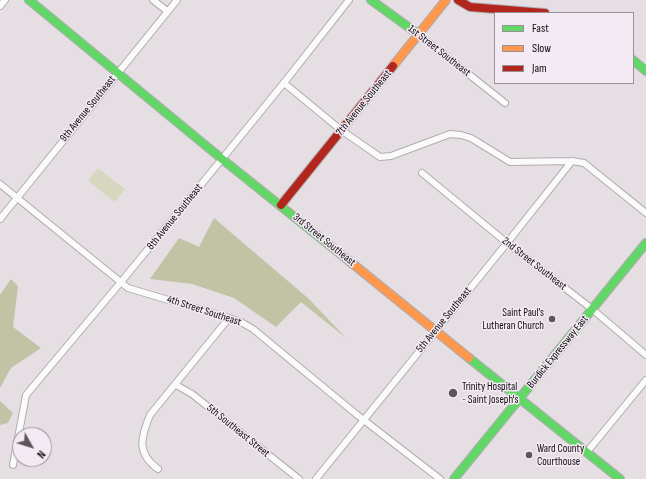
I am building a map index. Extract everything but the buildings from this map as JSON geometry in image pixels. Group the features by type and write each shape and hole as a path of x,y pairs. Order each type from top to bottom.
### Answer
{"street":[{"path":"0,6 5,0"},
{"name":"3rd Street Southeast","path":"29,0 222,159 620,479"},
{"path":"153,0 167,11"},
{"name":"9th Avenue Southeast","path":"0,219 176,0"},
{"name":"8th Avenue Southeast","path":"20,427 26,395 222,159 349,0"},
{"name":"1st Street Southeast","path":"371,0 418,34 505,103"},
{"name":"7th Avenue Southeast","path":"281,205 446,0"},
{"path":"458,0 470,8 530,12"},
{"path":"634,61 646,71"},
{"path":"284,83 342,130 380,157 391,156 450,134 461,135 471,138 510,162 572,161 584,163 646,213"},
{"name":"5th Avenue Southeast","path":"316,479 572,161"},
{"name":"2nd Street Southeast","path":"422,174 646,355"},
{"name":"4th Street Southeast","path":"0,184 128,288 229,318 241,322 253,329 364,420 440,479"},
{"name":"Burdick Expressway East","path":"454,479 646,243"},
{"path":"158,469 150,463 143,452 142,434 150,415 176,385 229,318"},
{"path":"587,452 646,380"},
{"name":"5th Southeast Street","path":"176,385 192,394 298,479"}],"green space":[{"path":"98,168 125,189 115,202 88,181"},
{"path":"214,218 309,299 346,338 301,302 276,327 234,298 192,284 150,279 179,238 199,247"},
{"path":"11,279 18,286 13,327 41,348 11,368 0,388 0,295"},
{"path":"0,401 13,413 8,423 0,425"}],"traffic: fast":[{"path":"29,0 222,159 353,264"},
{"path":"371,0 418,34"},
{"path":"634,61 646,71"},
{"path":"454,479 646,243"},
{"path":"469,358 620,479"}],"traffic: slow":[{"path":"393,66 446,0"},
{"path":"353,264 469,358"}],"traffic: jam":[{"path":"458,0 470,7 532,12"},
{"path":"281,205 393,66"}],"place":[{"name":"Saint Paul’s Lutheran Church","path":"552,319"},
{"name":"Trinity Hospital - Saint Joseph's","path":"453,393"},
{"name":"Ward County Courthouse","path":"529,455"}]}
